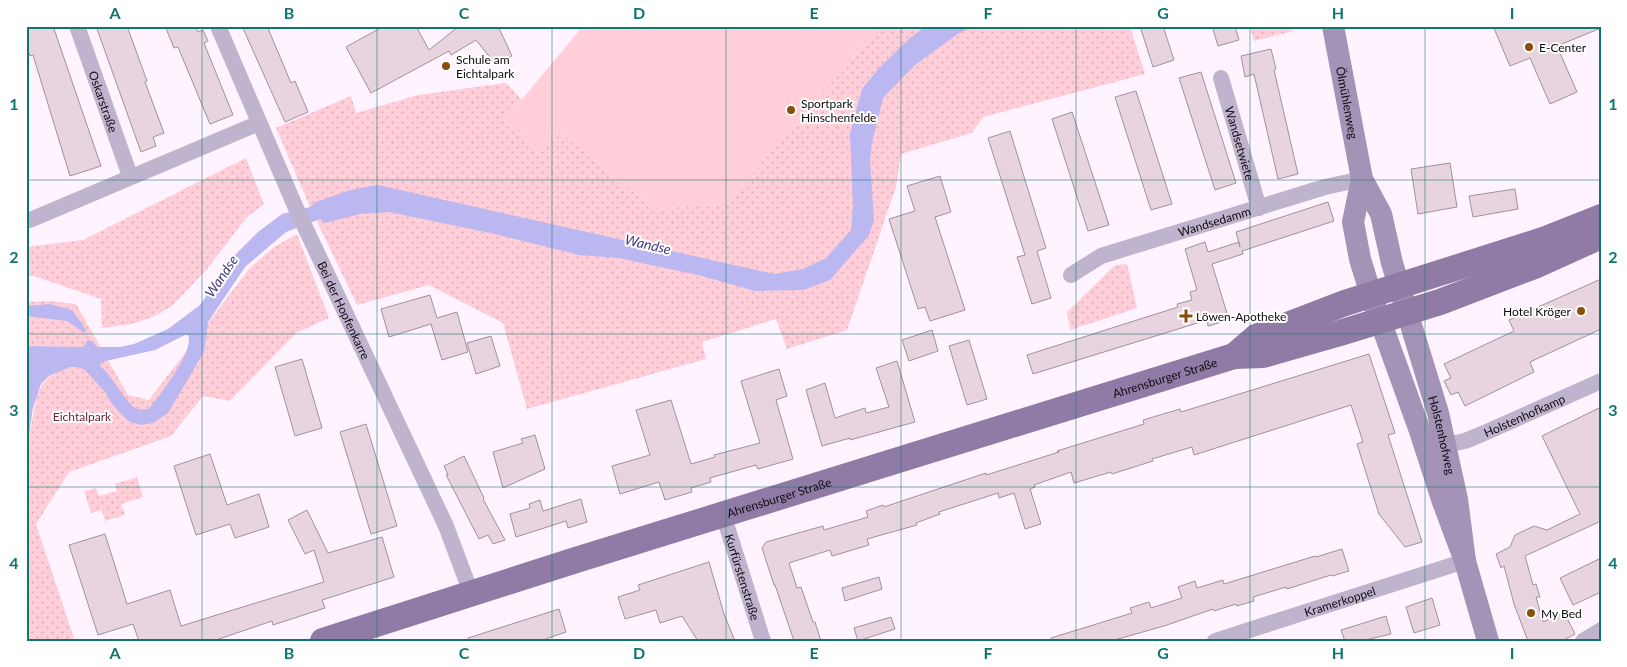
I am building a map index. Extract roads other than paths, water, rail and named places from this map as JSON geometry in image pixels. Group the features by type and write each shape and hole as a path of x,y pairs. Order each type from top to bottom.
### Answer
{"main road":[{"name":"Ölmühlenweg","path":"1333,26 1362,179 1381,214 1392,263 1400,286"},
{"name":"Ölmühlenweg","path":"1362,179 1353,222 1360,259 1370,295"},
{"name":"Ahrensburger Straße","path":"1234,356 1256,337 1370,295 1543,240 1601,217"},
{"name":"Ahrensburger Straße","path":"323,641 723,514 1234,356 1263,355 1380,321 1492,283 1601,236"},
{"name":"Holstenhofweg","path":"1400,286 1446,445 1457,499 1466,561"},
{"name":"Holstenhofweg","path":"1370,295 1420,431 1442,502 1466,561 1488,641"}],"street":[{"name":"Oskarstraße","path":"77,26 130,176"},
{"name":"Bei der Hopfenkarre","path":"218,26 295,206 446,526 471,593"},
{"name":"Wandsetwiete","path":"1221,78 1259,208"},
{"path":"30,220 130,176 259,123"},
{"name":"Wandsedamm","path":"1072,276 1101,256 1325,187 1362,179"},
{"name":"Holstenhofkamp","path":"1446,445 1482,434 1601,380"},
{"name":"Kurfürstenstraße","path":"723,514 763,641"},
{"name":"Kramerkoppel","path":"1215,641 1466,561"},
{"path":"1583,641 1601,630"}],"water":[{"name":"Wandse","path":"926,26 976,26 959,33 915,65 883,98 872,142 870,161 874,220 869,235 830,280 803,290 755,291 702,276 619,258 579,255 495,234 389,212 360,214 325,223 320,219 286,232 245,267 208,322 204,352 168,413 153,423 141,425 128,421 85,370 78,367 70,367 49,376 41,384 33,408 26,441 26,346 83,347 88,340 92,341 97,347 120,347 134,344 168,329 200,305 234,256 258,232 282,214 310,207 316,202 350,190 378,185 774,274 803,269 826,258 851,230 853,206 850,133 862,89 878,69 909,39","holes":["188,335 189,342 181,362 168,384 149,409 137,409 133,406 100,366 101,362 155,350"]},
{"path":"50,304 72,310 87,331 83,332 67,321 26,316 26,306"}],"place":[{"name":"E-Center","path":"1529,47"},
{"name":"Schule am Eichtalpark","path":"446,66"},
{"name":"Sportpark Hinschenfelde","path":"791,110"},
{"name":"Hotel Kröger","path":"1581,311"},
{"name":"Löwen-Apotheke","path":"1186,316"},
{"name":"My Bed","path":"1531,613"}],"park label":[{"name":"Eichtalpark","path":"82,416"}]}
